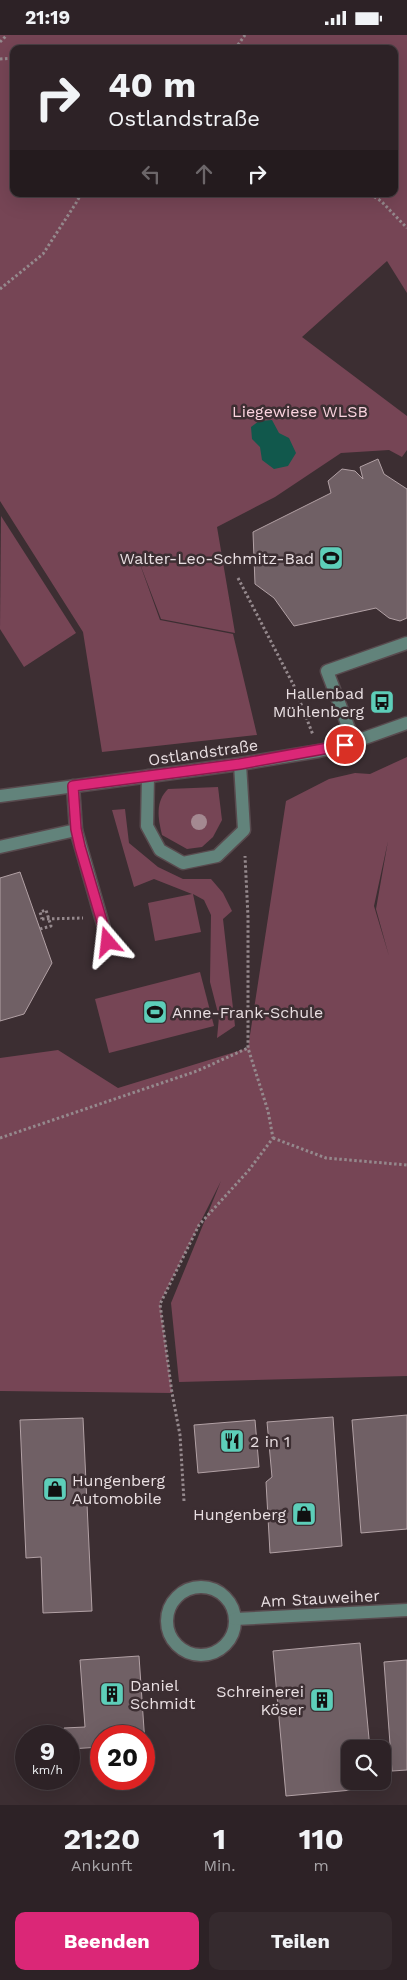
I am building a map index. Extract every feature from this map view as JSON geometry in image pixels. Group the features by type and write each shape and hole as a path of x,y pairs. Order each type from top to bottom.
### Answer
{"street":[{"path":"354,742 327,671 407,643"},
{"name":"Ostlandstraße","path":"0,796 240,764 319,751 354,742 407,723"},
{"path":"148,776 148,826 160,850 183,863 217,856 244,830 240,764"},
{"path":"73,786 76,829 108,942"},
{"path":"0,847 76,829"},
{"path":"202,1587 212,1589 222,1595 229,1602 235,1619 234,1631 223,1648 214,1653 196,1656 181,1649 172,1641 169,1635 167,1618 172,1603 180,1594 190,1589 202,1587"},
{"name":"Am Stauweiher","path":"235,1619 407,1609"}],"path":[{"path":"0,42 7,35"},
{"path":"0,289 43,254 79,197"},
{"path":"375,197 407,228"},
{"path":"238,578 294,686 319,751"},
{"path":"184,1501 180,1435 172,1393 160,1303 199,1225 249,1170 273,1138 268,1111 248,1048 248,917 244,830"},
{"path":"40,929 50,926 49,918 46,910 40,912 42,919 49,918 100,917"},
{"path":"0,1137 197,1071 248,1048"},
{"path":"273,1138 326,1158 407,1165"}],"green space":[{"name":"Liegewiese WLSB","path":"0,35 407,35 407,293 387,261 302,337 407,416 407,450 402,457 389,450 341,453 275,497 217,527 235,633 161,619 137,556 160,620 233,634 257,735 102,752 83,632 0,501"},
{"path":"1,516 76,633 24,667 0,629"},
{"path":"407,757 407,1376 179,1382 171,1303 221,1181 160,1303 172,1393 0,1391 0,1058 58,1050 118,1088 248,1048 286,801 329,779 355,773 370,774","holes":["388,841 376,909 389,956 374,906"]},
{"path":"218,787 222,820 213,837 202,847 187,849 162,835 159,805 168,789"},
{"path":"125,809 129,843 158,867 183,879 211,879 223,893 232,911 223,919 235,1026 217,1038 219,1017 210,982 211,915 204,900 193,894 201,932 155,941 148,903 192,894 154,879 134,887 112,810"},
{"name":"Anne-Frank-Schule","path":"200,972 214,1026 109,1053 95,999"}],"shaded area":[{"path":"272,420 279,433 289,438 296,453 288,466 274,469 262,460 260,447 252,439 251,427 259,421"}],"building":[{"name":"Walter-Leo-Schmitz-Bad","path":"378,459 384,474 407,489 407,618 400,621 389,618 376,608 294,626 274,598 255,584 253,532 331,493 328,481 342,469 355,471 363,479 360,467"},
{"path":"20,872 52,963 24,1014 0,1021 0,878"},
{"path":"407,1415 407,1529 361,1533 352,1420"},
{"name":"Hungenberg","path":"333,1417 342,1546 270,1553 266,1482 272,1477 267,1422"},
{"name":"Hungenberg Automobile","path":"83,1418 92,1611 43,1613 41,1557 26,1558 20,1420"},
{"path":"255,1420 259,1467 198,1473 194,1425"},
{"name":"Schreinerei Köser","path":"360,1643 369,1740 341,1740 341,1790 352,1790 286,1796 273,1651"},
{"name":"Daniel Schmidt","path":"139,1656 144,1725 90,1725 90,1748 80,1748 80,1727 85,1727 80,1660"},
{"path":"407,1660 407,1770 392,1771 384,1662"}],"place":[{"name":"Walter-Leo-Schmitz-Bad","path":"331,558"},
{"name":"Hallenbad Mühlenberg","path":"382,702"},
{"name":"Anne-Frank-Schule","path":"155,1012"},
{"name":"2 in 1","path":"232,1441"},
{"name":"Hungenberg Automobile","path":"55,1489"},
{"name":"Hungenberg","path":"304,1514"},
{"name":"Daniel Schmidt","path":"112,1694"},
{"name":"Schreinerei Köser","path":"322,1700"}],"route":[{"path":"108,942 80,847 74,812 73,786 240,764 345,745"}]}
